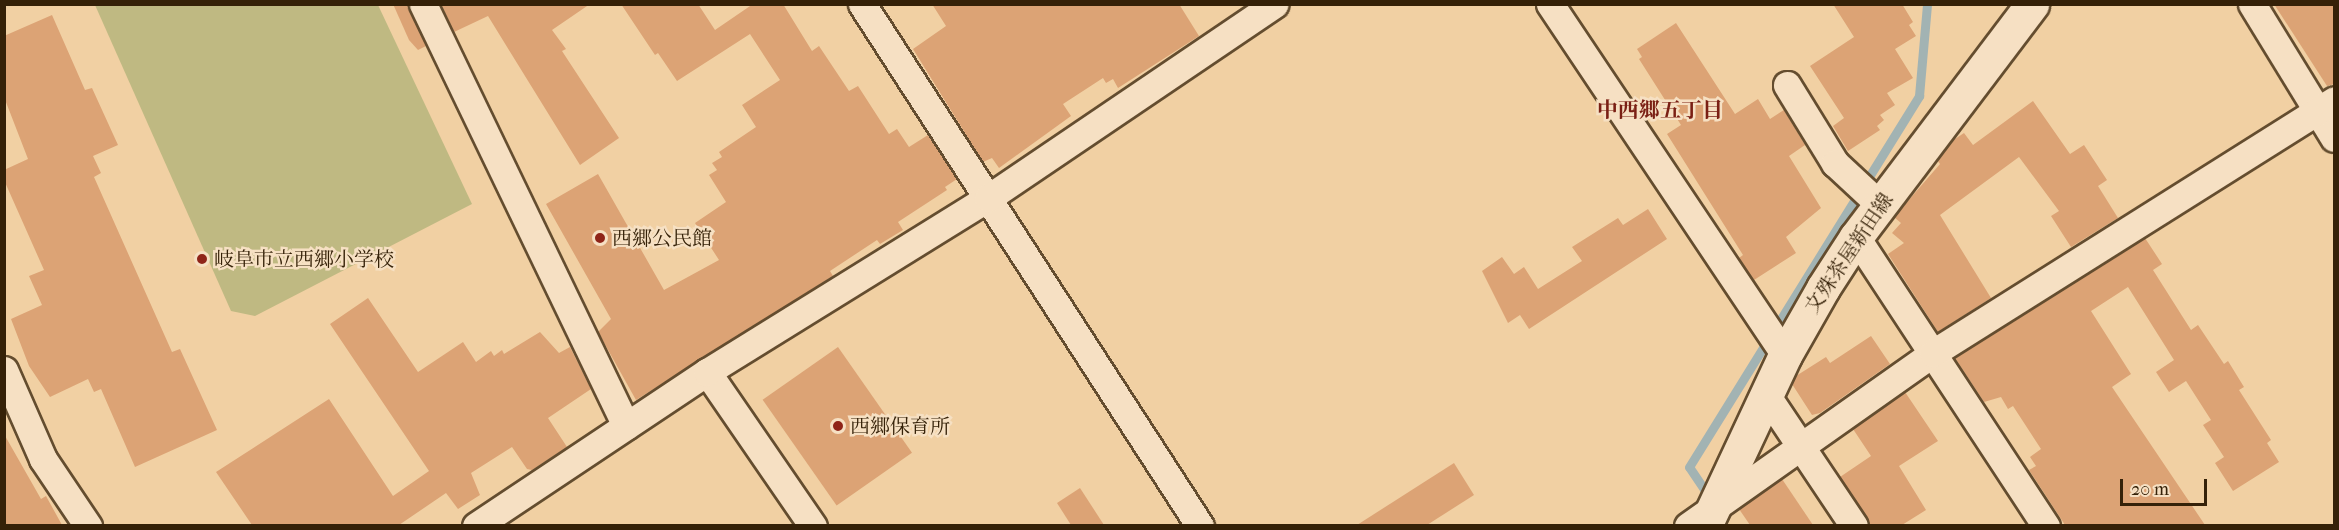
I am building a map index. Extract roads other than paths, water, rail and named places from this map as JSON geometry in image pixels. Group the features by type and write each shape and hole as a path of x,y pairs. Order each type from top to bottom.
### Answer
{"main road":[{"name":"文殊茶屋新田線","path":"1705,522 1785,356 1856,237 2032,4"}],"street":[{"path":"423,4 626,426"},
{"path":"862,4 1200,525"},
{"path":"476,525 707,372 988,198 1275,4"},
{"path":"1550,4 1785,356"},
{"path":"2252,4 2326,105 2334,138"},
{"path":"1787,85 1835,163 1880,206"},
{"path":"1705,522 1802,445 1934,354 2326,105"},
{"path":"1856,237 2046,525"},
{"path":"4,370 42,459 88,525"},
{"path":"707,372 813,525"},
{"path":"1767,396 1854,525"}],"waterway":[{"path":"1710,498 1689,467 1919,96 1927,4"}],"place":[{"name":"西郷公民館","path":"600,238"},
{"name":"岐阜市立西郷小学校","path":"202,259"},
{"name":"西郷保育所","path":"838,426"}],"district":[{"name":"中西郷五丁目","path":"1660,110"}]}
